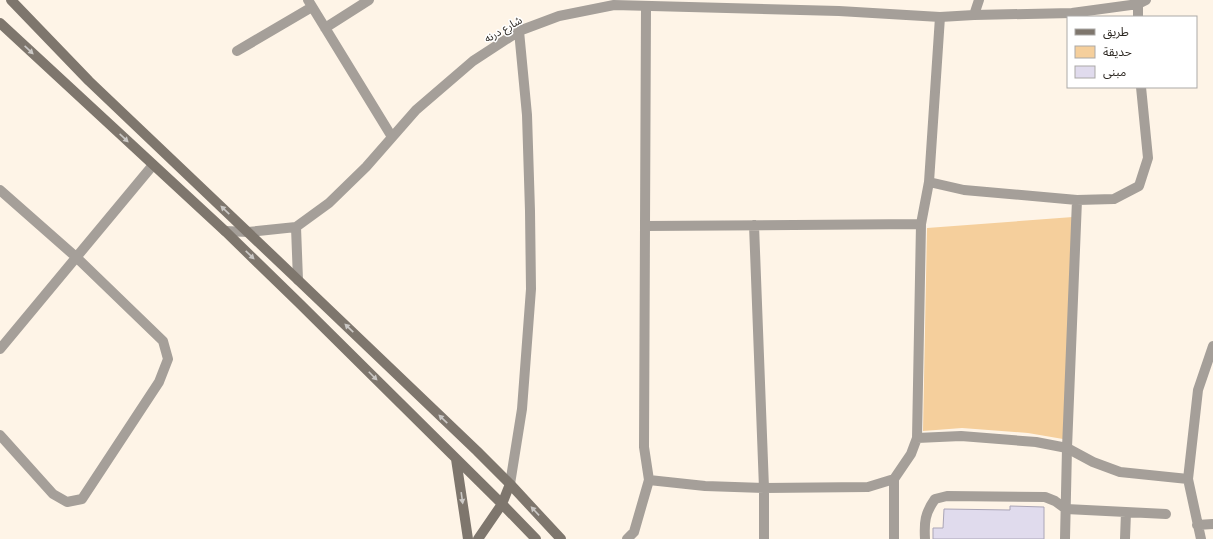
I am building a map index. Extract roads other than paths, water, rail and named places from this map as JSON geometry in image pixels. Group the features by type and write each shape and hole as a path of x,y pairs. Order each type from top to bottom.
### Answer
{"main road":[{"path":"11,0 89,81 510,484 561,539"},
{"path":"0,23 225,231 536,539"},
{"path":"456,459 468,539"},
{"path":"478,539 502,504 510,484"}],"street":[{"path":"325,28 369,0"},
{"path":"839,0 840,10"},
{"path":"974,15 979,0"},
{"name":"شارع درنه","path":"296,227 329,203 366,167 416,110 473,60 519,31 559,16 614,2 646,6 840,10 940,17 1072,13 1142,2"},
{"path":"1138,16 1142,2"},
{"path":"238,52 310,4 392,137"},
{"path":"627,539 634,532 649,480 644,447 646,6"},
{"path":"894,539 894,479 911,454 917,438 921,224 929,182 940,17"},
{"path":"510,484 522,409 530,289 530,211 527,115 519,31"},
{"path":"929,182 964,190 1077,200 1114,199 1139,186 1148,158 1141,88"},
{"path":"0,348 153,165"},
{"path":"0,190 76,257 163,341 168,360 159,382 82,500 67,502 53,494 0,435"},
{"path":"1065,539 1067,448 1077,200"},
{"path":"645,226 921,224"},
{"path":"754,225 764,488 764,539"},
{"path":"225,231 248,232 296,227 298,280"},
{"path":"1201,539 1188,479 1198,390 1213,346"},
{"path":"917,438 962,436 1036,442 1067,448 1093,462 1120,472 1188,479"},
{"path":"649,480 704,486 764,488 868,487 894,479"},
{"path":"925,539 924,520 930,506 935,499 947,496 1046,497 1055,501 1066,509 1166,514"},
{"path":"1125,539 1126,512"},
{"path":"1197,525 1213,524"}]}
